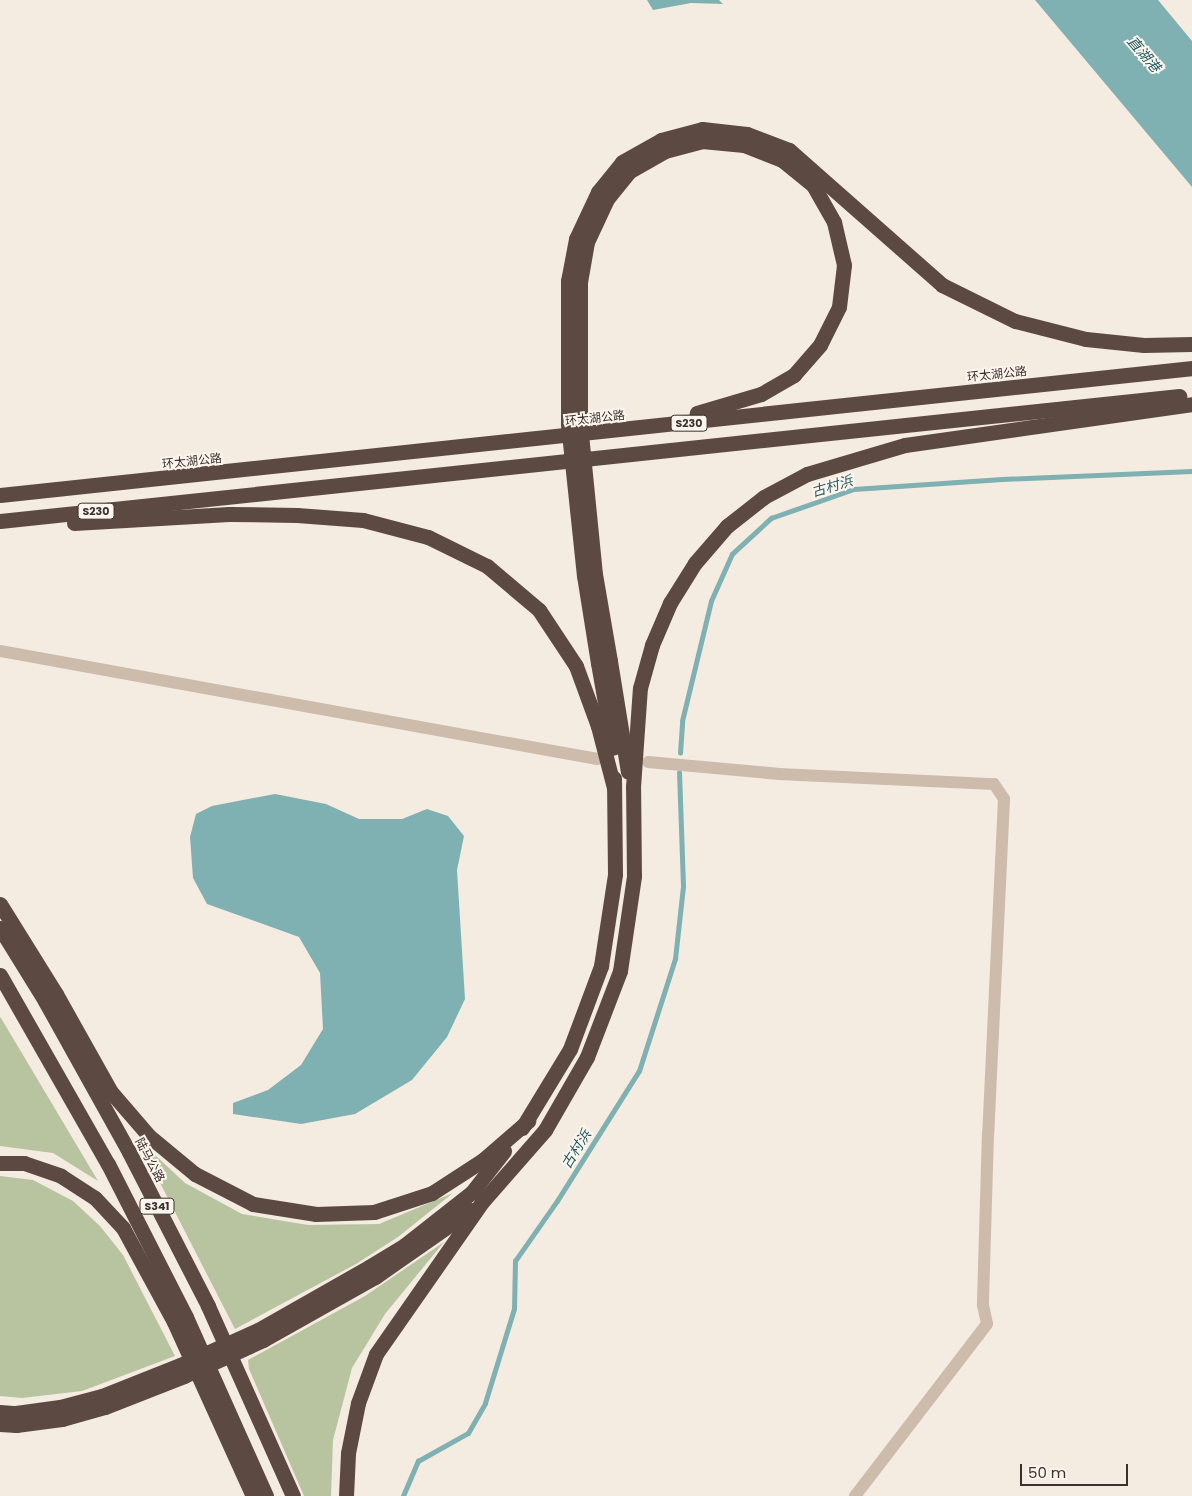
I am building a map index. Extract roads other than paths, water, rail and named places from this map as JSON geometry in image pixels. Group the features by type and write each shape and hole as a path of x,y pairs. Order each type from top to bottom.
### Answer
{"highway":[{"path":"633,787 584,576 568,424 568,281 576,238 622,162 661,140 702,129 747,134 789,150 942,285 998,313 1015,320 1086,339 1186,345"},
{"path":"298,465 495,436 691,415 727,407 761,394 794,375 820,345 839,307 844,265 834,222 813,185 782,160 744,145 702,141 665,151 630,171 603,195"},
{"name":"环太湖公路","path":"0,495 298,465 1192,368"},
{"name":"S230","path":"0,521 1192,394"},
{"path":"346,1496 348,1453 358,1402 376,1354 482,1202 545,1130 587,1057 620,971 634,876 633,787 640,688 652,645 670,603 696,563 727,526 764,497 807,474 905,445 1192,404"},
{"path":"0,526 296,514 363,520 428,537 487,566 540,610 576,666 598,726 614,788"},
{"path":"372,1272 404,1244 472,1192 528,1121 570,1049 601,966 615,874 614,754 604,662"},
{"path":"0,904 56,994 111,1092 149,1136 195,1174 253,1204 316,1214 374,1212 432,1193 483,1160 528,1121"},
{"name":"陆马公路","path":"0,928 45,1001 130,1152 208,1306 293,1496"},
{"name":"S341","path":"0,975 134,1215 186,1317 266,1496"},
{"path":"0,1163 24,1163 61,1176 95,1198 122,1228 174,1322 253,1496"},
{"path":"0,1424 102,1396 180,1365 258,1330 372,1272 482,1202"},
{"path":"0,1412 16,1419"}],"street":[{"path":"0,651 597,759"},
{"path":"648,762 779,774 994,784 1004,799 988,1134 983,1305 987,1324 855,1496"}],"water":[{"path":"647,0 719,0 723,4 691,3 653,10"},
{"name":"直湖港","path":"1035,0 1158,0 1192,41 1192,187"},
{"path":"275,794 326,804 359,819 402,819 427,809 448,816 464,836 457,870 465,999 447,1037 412,1080 355,1114 301,1124 233,1114 233,1103 268,1090 301,1065 323,1029 320,973 299,937 207,904 193,878 190,837 196,814 212,806"}],"waterway":[{"name":"古村浜","path":"680,753 682,721 711,601 732,554 771,518 854,489 1002,479 1192,471"},
{"name":"古村浜","path":"403,1496 418,1461 468,1433 485,1403 514,1309 515,1261 557,1201 639,1071 675,959 683,886 679,773"}]}
